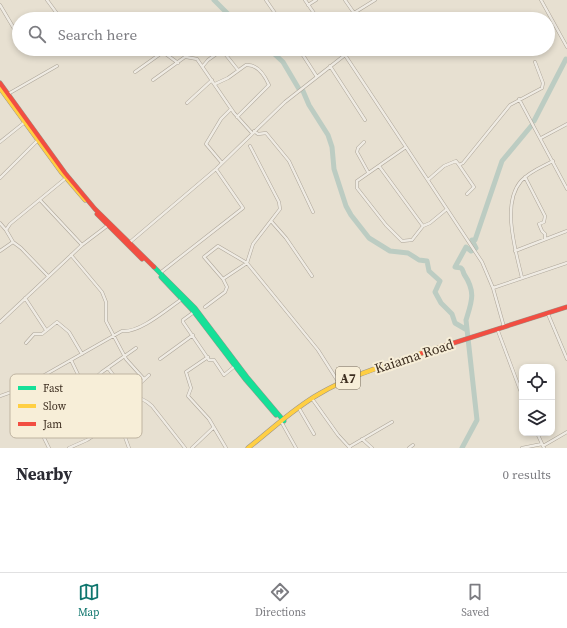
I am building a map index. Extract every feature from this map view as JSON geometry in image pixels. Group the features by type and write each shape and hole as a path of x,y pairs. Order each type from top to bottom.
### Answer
{"main road":[{"path":"0,83 67,177 95,209 195,308 247,377 283,421"},
{"path":"0,88 67,177 107,226 183,299 235,366 283,421"},
{"name":"Kaiama Road","path":"251,448 309,400 339,383 373,369 498,331 567,307"},
{"name":"Kaiama Road","path":"248,448 313,400 356,378 504,326 550,313"}],"street":[{"path":"47,0 56,12"},
{"path":"266,0 274,12"},
{"path":"305,0 313,12"},
{"path":"308,5 316,0"},
{"path":"345,0 353,12"},
{"path":"356,12 374,0"},
{"path":"541,0 548,12"},
{"path":"0,5 12,25"},
{"path":"555,24 567,45"},
{"path":"135,72 157,56"},
{"path":"168,56 178,63"},
{"path":"203,66 214,56"},
{"path":"227,56 238,70"},
{"path":"304,56 317,77"},
{"path":"129,243 216,169 253,132 302,89 344,56"},
{"path":"346,56 485,268 493,288 504,326"},
{"path":"153,80 186,57 194,58 203,66 237,117 253,132 258,134 266,133 289,161 313,212"},
{"path":"459,165 471,154 502,113 519,99 544,85 535,62"},
{"path":"215,84 246,64 257,66 269,86 237,117"},
{"path":"8,94 57,66"},
{"path":"330,66 365,120"},
{"path":"187,103 212,80"},
{"path":"519,99 567,189"},
{"path":"222,163 206,144 221,119 231,109"},
{"path":"0,142 26,122"},
{"path":"541,138 567,124"},
{"path":"0,178 39,140"},
{"path":"364,142 358,148 357,152 368,172"},
{"path":"223,279 247,263 254,244 278,213 279,202 250,146"},
{"path":"406,147 357,181 357,188 398,239 406,241 412,240 423,226 430,223 447,210"},
{"path":"428,180 451,162 456,161 474,187 467,194"},
{"path":"522,278 512,234 512,204 517,188 526,177 553,161"},
{"path":"379,166 423,226"},
{"path":"160,272 243,208 216,169"},
{"path":"6,230 15,219 67,177"},
{"path":"526,177 545,216 544,222 539,224 545,234 545,239"},
{"path":"40,200 82,245"},
{"path":"271,221 286,238 312,276"},
{"path":"0,223 13,242 21,248 48,276"},
{"path":"0,322 82,245 107,226"},
{"path":"515,251 567,231"},
{"path":"0,251 13,242"},
{"path":"205,307 225,292 227,287 223,279 204,257 218,246 247,263 318,350 339,383"},
{"path":"71,255 102,292 106,302 106,321 131,365 139,374"},
{"path":"493,288 567,263"},
{"path":"25,298 46,330"},
{"path":"46,374 122,331 131,331 140,327 183,299"},
{"path":"194,312 183,320 209,360 214,360 224,375 235,366"},
{"path":"550,313 567,359"},
{"path":"26,343 34,334 42,334 46,330 49,330 57,322 69,332 82,354"},
{"path":"498,331 519,387"},
{"path":"160,359 193,335"},
{"path":"101,374 136,348"},
{"path":"208,357 186,374 191,388 188,396 190,400 200,407 226,448"},
{"path":"71,360 78,374"},
{"path":"108,368 112,374"},
{"path":"142,381 149,375"},
{"path":"0,396 10,392"},
{"path":"142,400 152,406 185,448"},
{"path":"313,400 338,435 349,447 392,422"},
{"path":"300,410 314,434"},
{"path":"283,421 296,448"},
{"path":"192,448 213,428"},
{"path":"522,448 543,446 567,432"},
{"path":"538,436 543,446"},
{"path":"44,438 49,448"},
{"path":"69,448 88,438"},
{"path":"125,438 129,448"},
{"path":"362,439 372,448"}],"waterway":[{"path":"214,0 226,12"},
{"path":"277,56 283,62 299,89 303,91 309,105 328,135 332,147 334,169 346,206 351,215 369,238 390,251 408,253 419,260 427,261 429,271 440,281 435,292 441,303 452,314 455,323 467,330"},
{"path":"534,121 566,59"},
{"path":"462,448 477,420 466,320 472,297 468,280 462,269 455,267 466,247 471,251 476,248 472,240 475,240 502,161 532,125"}],"traffic: fast":[{"path":"154,267 195,308 247,377 284,421"},
{"path":"161,277 194,312 245,379 276,415"}],"traffic: slow":[{"path":"0,88 62,173 85,200"},
{"path":"248,448 301,406 331,387 369,371 422,353"}],"traffic: jam":[{"path":"0,83 65,173 95,209 154,267"},
{"path":"97,214 142,259"},
{"path":"422,353 567,307"}]}
